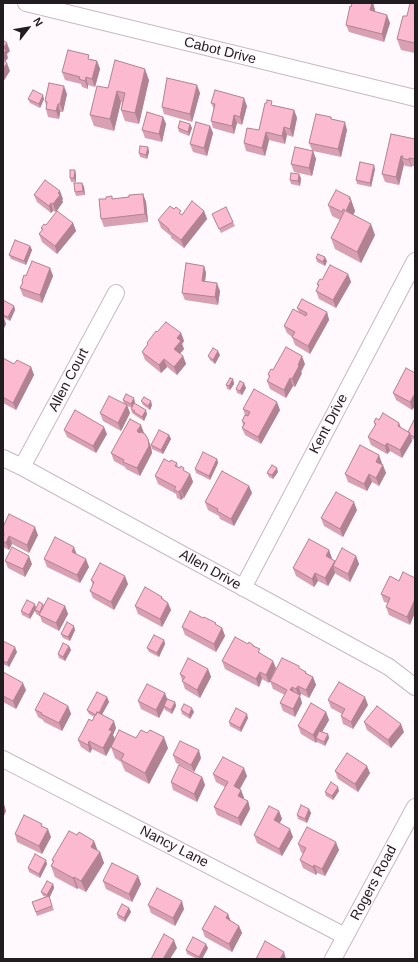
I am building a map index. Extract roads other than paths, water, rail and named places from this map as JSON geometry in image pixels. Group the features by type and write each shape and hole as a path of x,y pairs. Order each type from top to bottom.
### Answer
{"street":[{"name":"Cabot Drive","path":"26,3 415,98"},
{"name":"Kent Drive","path":"243,588 415,261"},
{"name":"Allen Court","path":"22,467 116,293"},
{"name":"Allen Drive","path":"3,458 389,667 415,687"},
{"name":"Nancy Lane","path":"3,759 345,936"},
{"name":"Rogers Road","path":"333,959 415,807"}]}
